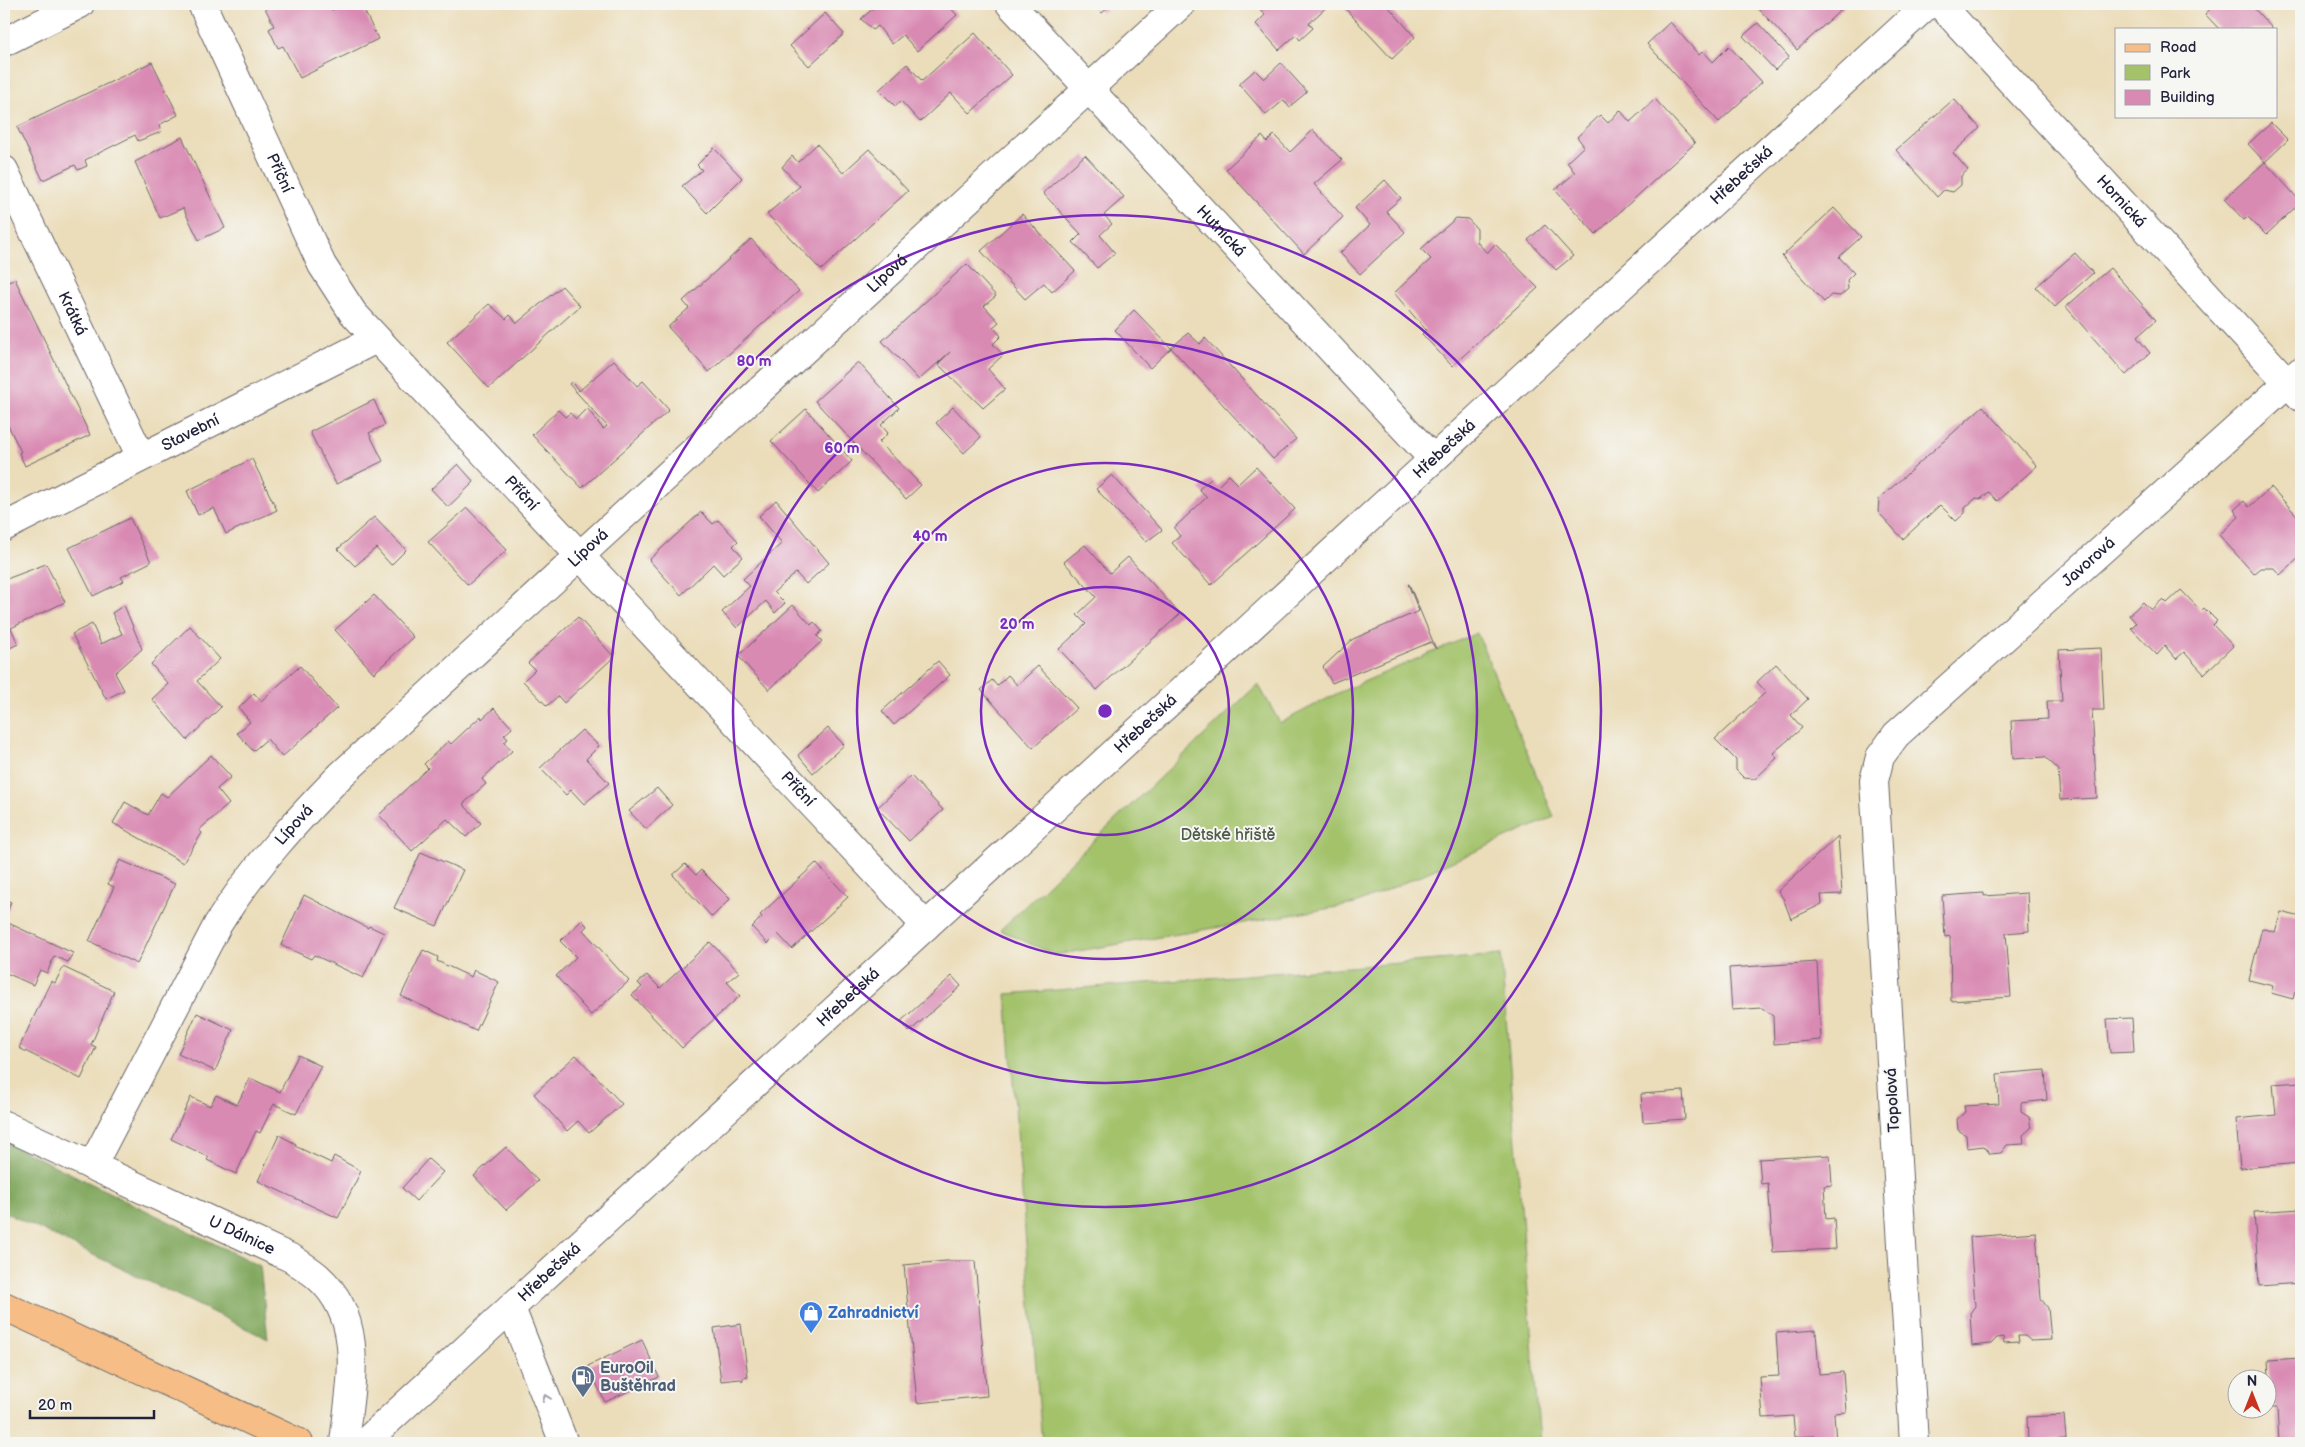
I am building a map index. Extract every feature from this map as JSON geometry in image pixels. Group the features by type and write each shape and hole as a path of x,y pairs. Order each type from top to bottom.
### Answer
{"main road":[{"path":"4,1306 299,1443"}],"street":[{"path":"4,42 80,4"},
{"name":"Příční","path":"202,4 322,265 338,292 376,339 926,926"},
{"name":"Hutnická","path":"1010,4 1433,459"},
{"name":"Lípová","path":"92,1166 218,924 241,887 342,774 1181,4"},
{"name":"Hřebečská","path":"364,1443 1928,4"},
{"name":"Hornická","path":"1940,4 2297,384"},
{"name":"Krátká","path":"4,170 141,457"},
{"name":"Stavební","path":"4,527 376,339"},
{"name":"Javorová","path":"1880,757 1896,735 2297,384"},
{"name":"Topolová","path":"1880,757 1874,781 1914,1443"},
{"name":"U Dálnice","path":"4,1125 293,1259 318,1277 337,1299 348,1322 352,1345 344,1443"},
{"path":"511,1308 564,1443"}],"green space":[{"name":"Dětské hřiště","path":"1477,633 1554,817 1355,904 1055,955 1000,930 1258,684 1280,723 1340,692"},
{"path":"1501,955 1540,1443 1042,1443 1006,994"},
{"path":"4,1141 260,1266 268,1339 4,1212"}],"building":[{"path":"270,4 329,4 332,10 345,4 361,4 378,39 300,78 283,46 278,48 269,29 274,26 264,6"},
{"path":"878,4 947,4 957,15 917,51 903,35 892,44 878,26 873,30 861,19"},
{"path":"1093,4 1112,4 1102,13"},
{"path":"1256,4 1330,4 1309,23 1313,28 1300,40 1296,35 1279,50 1256,24 1265,15"},
{"path":"1341,4 1386,4 1415,37 1392,59"},
{"path":"1758,4 1841,4 1844,7 1797,50 1756,6"},
{"path":"2216,4 2250,4 2272,28 2218,28 2205,14"},
{"path":"825,13 844,34 809,66 790,46"},
{"path":"1670,22 1699,55 1703,51 1713,62 1729,46 1762,82 1719,122 1647,44"},
{"path":"1758,23 1789,57 1775,70 1743,36"},
{"path":"975,33 1012,75 970,113 951,93 920,122 901,101 895,106 879,90 907,64 922,81"},
{"path":"152,62 178,115 159,125 161,132 138,141 135,135 85,160 87,166 78,170 75,165 43,180 17,127"},
{"path":"1281,63 1307,92 1289,107 1284,100 1266,115 1239,84 1255,70 1264,79"},
{"path":"1655,99 1695,143 1596,234 1555,190 1575,173 1567,162 1584,146 1577,137 1600,115 1608,123 1620,110 1630,122"},
{"path":"1954,99 1980,128 1953,153 1968,170 1961,176 1961,185 1953,192 1944,190 1937,197 1896,150"},
{"path":"2271,123 2288,140 2265,162 2248,144"},
{"path":"1313,130 1342,160 1314,184 1343,217 1304,254 1226,169 1262,136 1267,142 1274,135 1290,152"},
{"path":"182,137 225,228 199,240 183,208 160,218 135,162"},
{"path":"817,144 843,173 869,149 908,191 821,270 767,214 800,186 782,167 792,156 798,162"},
{"path":"714,148 742,178 707,213 682,186 702,170 697,165"},
{"path":"1085,155 1124,197 1104,215 1112,224 1100,235 1115,253 1097,268 1073,242 1081,234 1043,193"},
{"path":"2265,162 2301,202 2266,235 2248,217 2244,220 2224,199"},
{"path":"1385,180 1401,198 1386,211 1405,232 1360,274 1340,253 1370,225 1355,208"},
{"path":"1834,208 1861,237 1839,257 1854,273 1847,280 1848,289 1840,296 1831,295 1824,302 1782,256"},
{"path":"1022,214 1075,271 1052,292 1044,283 1025,299 981,251"},
{"path":"1456,218 1468,219 1477,229 1477,242 1487,253 1495,244 1538,288 1452,366 1422,334 1426,330 1394,293 1431,259 1421,249"},
{"path":"1545,225 1573,256 1556,270 1528,240"},
{"path":"751,239 799,291 709,372 668,327 689,308 683,301"},
{"path":"2075,253 2093,273 2055,307 2036,287"},
{"path":"967,264 996,296 984,306 999,322 993,327 1001,336 993,344 1003,355 988,369 1005,389 983,408 938,364 950,352 919,380 882,341"},
{"path":"2110,268 2156,320 2137,337 2150,353 2126,375 2066,307"},
{"path":"4,271 9,282 15,279 90,435 25,466 19,453 21,452 4,417"},
{"path":"562,286 580,306 489,388 447,342 489,304 506,319 510,315 517,323"},
{"path":"1134,310 1171,348 1150,368 1115,330"},
{"path":"1188,333 1200,344 1205,338 1296,439 1273,459 1171,348"},
{"path":"614,360 637,386 643,381 669,410 582,488 532,435 558,410 565,417 570,413 576,419 587,408 603,429 607,426 569,384 571,382 579,391"},
{"path":"858,362 899,408 881,425 888,433 879,442 921,485 906,499 815,401"},
{"path":"374,400 385,425 369,433 383,461 336,484 310,432"},
{"path":"1983,406 2037,466 1997,501 1989,492 1981,499 1976,498 1965,508 1965,513 1956,521 1940,505 1903,539 1878,512 1879,499"},
{"path":"953,407 981,437 964,453 936,423"},
{"path":"806,409 852,461 818,493 771,441"},
{"path":"252,459 277,510 226,534 214,508 198,515 187,491"},
{"path":"458,464 474,482 448,507 431,489"},
{"path":"1256,467 1295,509 1211,585 1172,543 1180,536 1174,528 1207,497 1199,489 1211,479 1218,486 1229,475 1238,484"},
{"path":"1112,475 1162,530 1146,542 1096,489"},
{"path":"2271,487 2301,520 2301,556 2280,575 2274,568 2261,568 2254,574 2219,535 2239,517 2234,510 2244,501 2249,507"},
{"path":"776,500 829,563 806,584 796,573 774,592 785,603 775,613 766,601 737,628 722,612 750,586 743,579 782,543 759,516"},
{"path":"467,508 507,550 468,585 428,542"},
{"path":"701,512 713,524 718,520 738,541 733,546 743,557 723,575 713,564 681,595 649,560"},
{"path":"374,517 406,550 391,565 376,548 355,566 338,549"},
{"path":"130,518 151,562 121,577 124,581 93,596 69,548"},
{"path":"1085,545 1110,573 1128,557 1180,614 1097,690 1059,649 1086,624 1077,615 1096,597 1064,562"},
{"path":"46,564 65,602 11,628 18,644 4,651 4,580"},
{"path":"1408,584 1436,649 1431,642 1332,683 1323,667 1353,639 1419,611"},
{"path":"2181,590 2201,611 2204,608 2217,621 2213,625 2233,646 2204,674 2184,652 2176,659 2165,646 2157,655 2131,628 2136,623 2129,615 2143,602 2151,610 2163,599 2167,603"},
{"path":"374,595 413,637 374,673 335,630"},
{"path":"124,605 142,649 115,673 124,690 106,699 72,634 92,624 101,644 122,634 112,613"},
{"path":"793,605 811,625 814,622 822,631 817,636 822,641 769,690 738,656"},
{"path":"578,617 614,657 564,703 558,696 547,706 523,681 535,670 528,663"},
{"path":"190,626 220,659 197,681 221,707 187,740 152,699 168,684 151,664"},
{"path":"2101,648 2104,710 2092,710 2097,798 2060,800 2058,769 2045,757 2013,759 2011,721 2048,719 2047,701 2062,701 2059,650"},
{"path":"938,661 950,675 894,725 882,711"},
{"path":"1776,664 1808,699 1791,715 1802,728 1773,753 1777,758 1755,779 1744,778 1736,770 1736,760 1715,739 1766,692 1757,682"},
{"path":"300,666 337,708 282,757 267,739 253,751 237,733 250,722 239,708 254,693 261,701"},
{"path":"1038,666 1077,708 1033,748 981,690 992,680 997,686 1008,675 1017,685"},
{"path":"494,708 512,728 504,735 508,739 504,742 512,751 482,779 486,784 463,804 481,823 466,837 447,819 412,851 379,815 428,768 424,764 448,741 451,744 481,716 482,719"},
{"path":"828,728 844,745 813,773 798,755"},
{"path":"582,730 599,746 586,759 609,783 584,804 571,790 566,795 540,768"},
{"path":"211,755 231,777 217,789 229,804 199,830 202,833 183,863 113,823 125,802 148,815 161,793 167,797"},
{"path":"911,776 943,810 909,841 877,808"},
{"path":"657,788 672,805 646,829 629,811"},
{"path":"1838,836 1842,894 1821,895 1822,904 1791,919 1783,898 1778,891"},
{"path":"421,852 463,870 437,926 394,908"},
{"path":"120,860 175,884 137,964 89,941 114,887 108,884"},
{"path":"816,863 848,897 792,949 778,934 768,944 752,927 762,917 760,915"},
{"path":"685,864 696,875 701,870 730,899 712,917 673,875"},
{"path":"1984,893 1984,896 2027,893 2029,931 2006,933 2011,997 1951,1001 1950,936 1945,937 1942,896"},
{"path":"304,895 368,928 369,926 384,933 363,978 314,955 311,959 281,945"},
{"path":"4,899 11,902 4,920"},
{"path":"2281,912 2301,917 2301,993 2295,992 2293,999 2271,993 2273,986 2249,980 2262,928 2275,932"},
{"path":"582,920 587,926 583,930 629,981 591,1015 556,976 576,957 560,941"},
{"path":"4,921 73,953 68,962 54,956 47,973 40,970 33,985 4,972"},
{"path":"710,942 739,972 727,982 740,996 682,1048 632,995 642,987 638,983 647,975 660,988"},
{"path":"423,950 438,957 437,961 471,977 474,970 499,982 476,1031 401,996"},
{"path":"1817,962 1821,1040 1774,1044 1773,1016 1762,1008 1732,1010 1729,968"},
{"path":"63,967 114,991 91,1045 96,1047 81,1079 19,1048 51,981 55,983"},
{"path":"952,976 961,986 909,1032 901,1021"},
{"path":"197,1013 233,1030 215,1071 178,1054"},
{"path":"2132,1018 2134,1052 2110,1053 2107,1019"},
{"path":"298,1055 321,1066 296,1114 274,1104 260,1133 256,1131 236,1174 207,1160 209,1157 171,1139 191,1097 210,1106 216,1095 237,1105 250,1078 280,1092"},
{"path":"576,1055 622,1104 589,1133 578,1121 567,1131 534,1094"},
{"path":"2045,1070 2047,1100 2021,1103 2021,1112 2029,1117 2031,1128 2023,1135 2024,1144 2007,1145 2001,1153 1990,1154 1984,1146 1967,1148 1966,1135 1958,1130 1957,1119 1965,1112 1964,1106 1999,1104 1997,1074"},
{"path":"2301,1082 2301,1163 2240,1168 2236,1119 2276,1115 2273,1084"},
{"path":"1683,1091 1685,1119 1643,1122 1641,1094"},
{"path":"279,1135 296,1144 295,1146 331,1163 334,1156 361,1171 338,1218 258,1181"},
{"path":"506,1147 538,1181 506,1210 474,1176"},
{"path":"1830,1155 1832,1185 1824,1186 1826,1219 1834,1218 1836,1249 1773,1252 1768,1183 1761,1184 1759,1159"},
{"path":"428,1159 443,1172 416,1201 402,1188"},
{"path":"2301,1209 2301,1283 2259,1286 2254,1212"},
{"path":"2036,1232 2041,1299 2048,1308 2051,1340 2031,1341 2025,1336 2018,1336 2019,1342 2004,1343 2003,1337 1997,1338 1991,1344 1972,1346 1970,1313 1975,1306 1970,1237"},
{"path":"946,1261 975,1261 987,1396 917,1403 904,1265"},
{"path":"741,1324 748,1377 743,1378 743,1381 740,1379 721,1381 714,1328"},
{"path":"1816,1330 1819,1374 1843,1372 1846,1412 1834,1413 1836,1443 1814,1443 1814,1436 1795,1437 1793,1416 1763,1418 1760,1377 1779,1376 1776,1333"},
{"path":"642,1340 659,1377 605,1402 588,1366"},
{"path":"2301,1358 2301,1441 2279,1443 2278,1370 2269,1370 2268,1360"},
{"path":"2064,1415 2066,1439 2028,1441 2027,1417"}],"place":[{"name":"Zahradnictví","path":"811,1334"},
{"name":"EuroOil Buštěhrad","path":"583,1398"}]}
